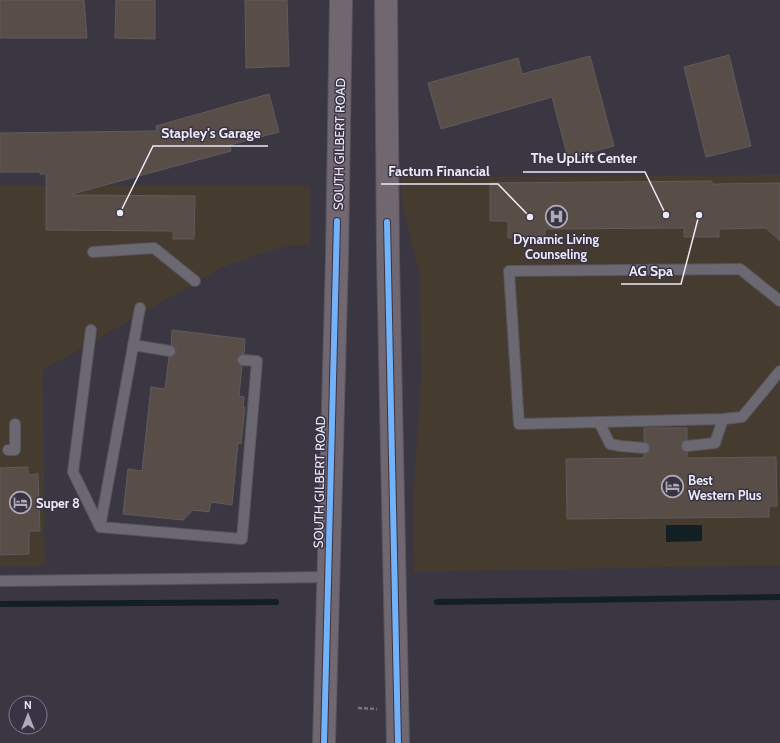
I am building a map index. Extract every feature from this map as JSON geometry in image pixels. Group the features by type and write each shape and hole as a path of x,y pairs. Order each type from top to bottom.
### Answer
{"main road":[{"name":"SOUTH GILBERT ROAD","path":"324,743 337,257 341,0"},
{"path":"386,0 387,229 398,743"}],"lane":[{"path":"93,252 154,248 195,281"},
{"path":"780,301 740,269 510,271 519,424 723,419 742,417 780,371"},
{"path":"100,527 140,308"},
{"path":"91,330 73,472 100,527"},
{"path":"133,345 170,351"},
{"path":"100,527 242,539 257,360 243,360"},
{"path":"687,446 715,443 723,419"},
{"path":"600,422 610,444 644,448"},
{"path":"8,450 16,450 15,424"},
{"path":"0,581 328,577"}],"path":[{"path":"358,708 380,709"}],"shaded area":[{"path":"780,175 780,565 414,572 413,499 421,378 420,276 402,203 401,177"},
{"path":"310,185 310,245 293,245 265,252 223,267 43,370 45,566 0,566 0,186"},
{"path":"666,525 702,525 702,541 666,542"}],"building":[{"path":"0,0 84,0 87,38 0,38"},
{"path":"116,0 155,0 155,39 115,38"},
{"path":"245,0 287,0 289,66 246,68"},
{"path":"729,55 751,146 706,157 684,67"},
{"path":"590,56 614,146 568,158 552,97 441,129 428,83 518,58 522,74"},
{"path":"269,94 279,132 230,145 231,151 72,194 195,196 194,239 173,239 173,231 46,230 46,174 40,174 40,172 0,172 0,133 157,131 156,126"},
{"path":"712,181 712,184 780,183 780,241 766,228 719,229 719,237 684,237 684,228 545,229 545,238 508,238 508,221 490,221 490,183"},
{"path":"172,330 245,339 244,354 240,354 237,359 237,363 242,366 239,396 244,397 243,407 245,407 241,444 238,443 232,505 211,502 209,512 193,510 183,520 123,514 128,469 142,471 151,387 165,389 169,357 173,357 176,352 176,348 171,345"},
{"name":"Best Western Plus","path":"644,428 687,428 687,440 683,441 681,446 682,450 687,452 687,458 776,457 777,506 769,506 769,517 567,519 566,459 644,458 644,454 649,452 650,448 648,443 644,441"},
{"name":"Super 8","path":"28,467 28,475 38,474 40,531 29,531 29,554 0,555 0,468"}],"waterway":[{"path":"437,602 780,597"},
{"path":"0,604 276,602"}],"cycle path":[{"path":"324,743 337,221"},
{"path":"387,222 398,743"}],"place":[{"name":"Stapley's Garage","path":"120,213"},
{"name":"The UpLift Center","path":"666,215"},
{"name":"AG Spa","path":"699,215"},
{"name":"Factum Financial","path":"530,217"},
{"name":"Dynamic Living Counseling","path":"556,217"},
{"name":"Best Western Plus","path":"672,487"},
{"name":"Super 8","path":"20,503"}]}
